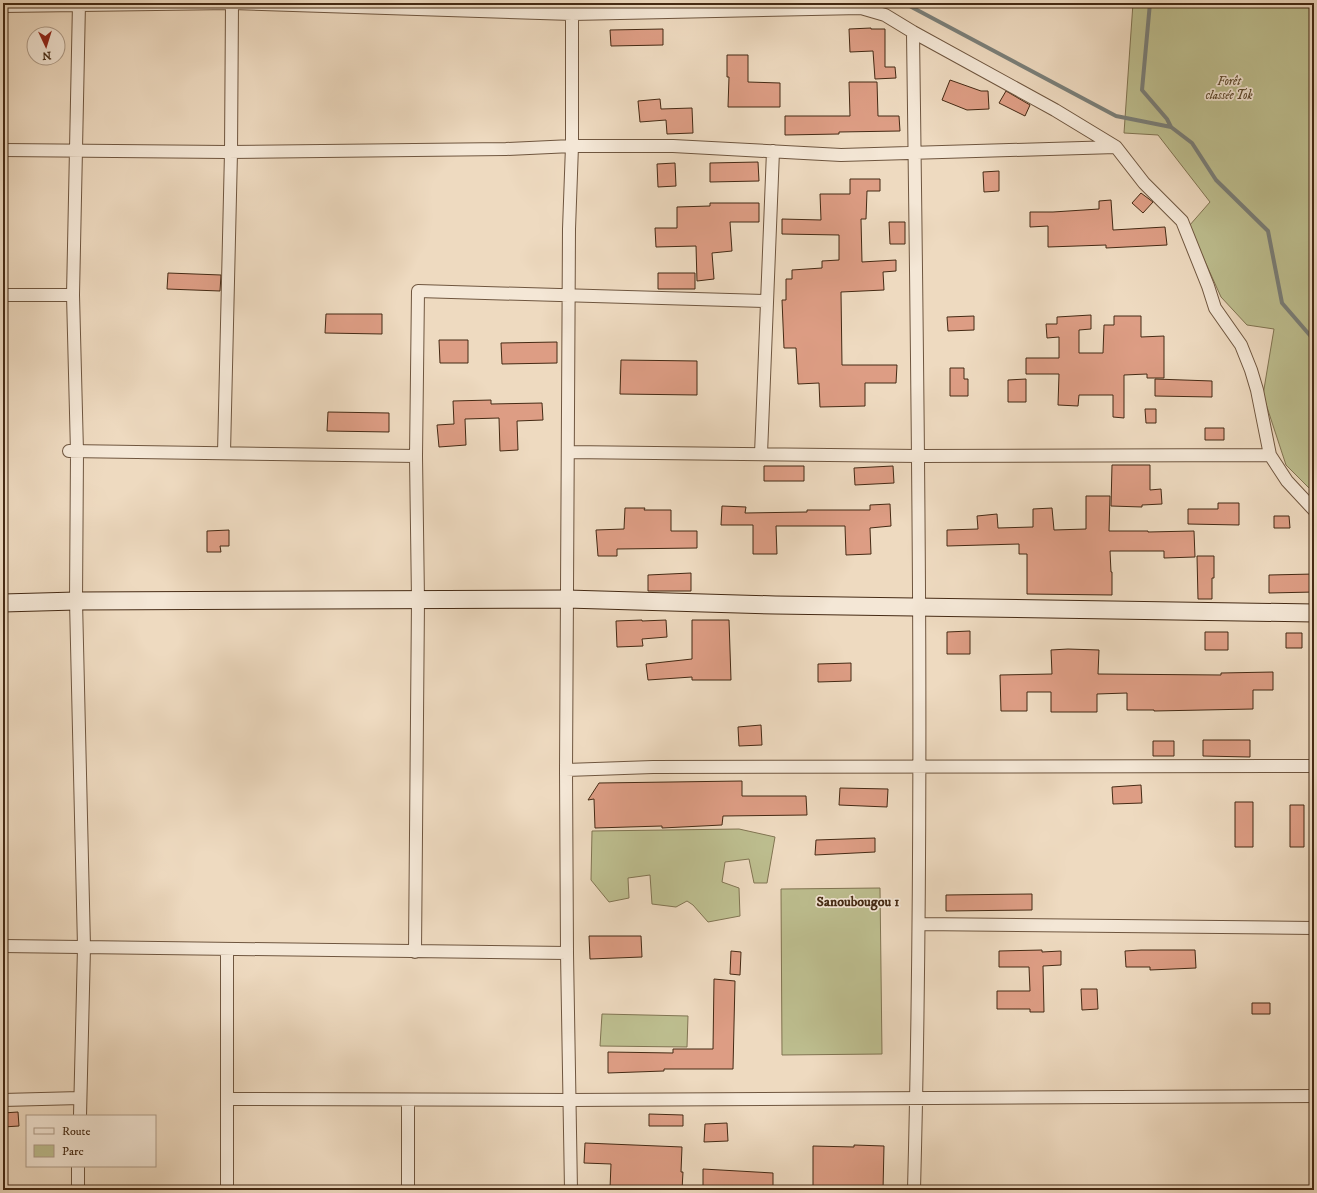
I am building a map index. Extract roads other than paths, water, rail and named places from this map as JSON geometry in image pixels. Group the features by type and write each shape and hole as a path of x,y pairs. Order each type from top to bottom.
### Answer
{"street":[{"path":"224,453 231,152 232,3"},
{"path":"9,5 232,3 572,8 861,8 885,15 1054,110 1116,147 1144,184 1182,220 1216,308 1240,345 1251,370 1257,390 1270,455 1287,481 1314,510"},
{"path":"79,4 73,295 73,452 84,947 80,1115"},
{"path":"571,1190 566,770 572,8"},
{"path":"913,32 920,607 918,768 919,924 914,1190"},
{"path":"3,150 231,152 506,149 572,146 673,146 841,155 1116,147"},
{"path":"761,454 773,151"},
{"path":"415,952 418,600 416,456 418,291 767,301"},
{"path":"3,295 73,295"},
{"path":"73,452 416,456"},
{"path":"568,452 918,456 1270,455"},
{"path":"3,603 76,601 567,599 783,605 1314,613"},
{"path":"566,770 653,767 918,768 1314,766"},
{"path":"919,924 1314,928"},
{"path":"3,946 567,954"},
{"path":"227,949 227,1190"},
{"path":"227,1099 569,1100 1314,1096"},
{"path":"3,1100 80,1098"},
{"path":"408,1100 408,1190"},
{"path":"78,1167 78,1190"}],"waterway":[{"path":"904,3 1116,116 1171,127"},
{"path":"1150,3 1142,90 1167,119 1171,127 1192,143 1216,180 1268,231 1282,303 1314,340"}],"district":[{"name":"Sanoubougou 1","path":"858,902"}],"park label":[{"name":"Forêt classée Tok","path":"1229,88"}]}
